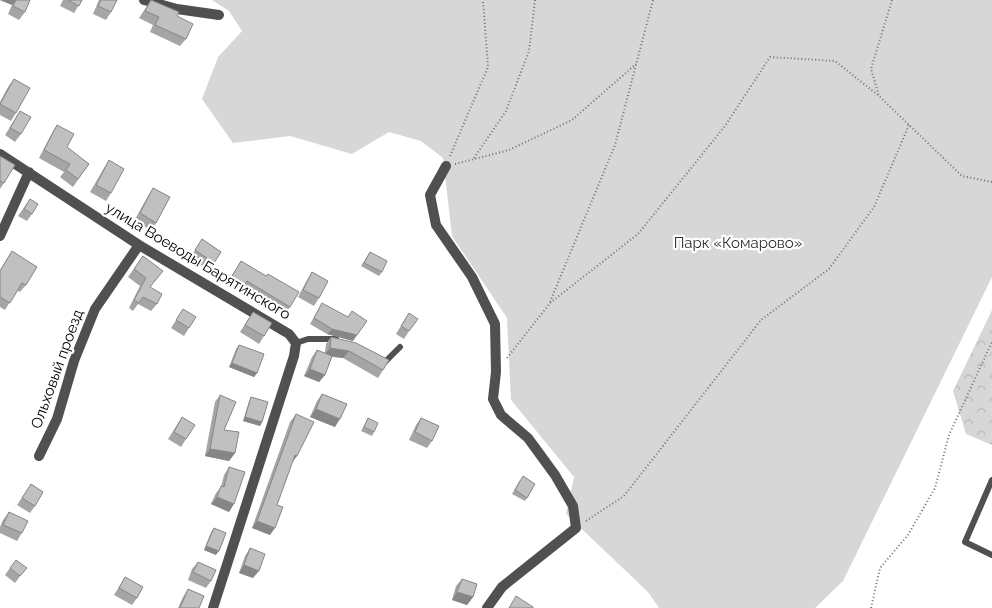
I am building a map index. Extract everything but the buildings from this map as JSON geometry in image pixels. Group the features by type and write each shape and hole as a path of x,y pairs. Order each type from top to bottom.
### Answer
{"street":[{"path":"144,0 177,9 219,15"},
{"name":"улица Воеводы Барятинского","path":"0,154 139,245 289,334 296,344"},
{"path":"446,166 430,195 436,225 472,277 495,324 496,372 492,399 501,415 528,438 555,475 573,506 576,528 502,587 488,608"},
{"path":"0,236 29,172"},
{"name":"Ольховый проезд","path":"39,456 57,419 74,361 95,309 139,245"},
{"path":"213,608 294,356 296,344"}],"lane":[{"path":"296,344 308,339 338,340 346,343"},
{"path":"377,358 385,362 400,347"},
{"path":"992,480 964,542 992,555"}],"path":[{"path":"446,166 488,67 483,0"},
{"path":"473,159 506,111 529,51 535,0"},
{"path":"550,303 615,144 653,0"},
{"path":"878,96 871,69 892,0"},
{"path":"496,372 550,303 638,234 725,126 770,57 834,61 878,96 962,176 992,182"},
{"path":"446,166 510,150 572,120 636,64"},
{"path":"576,528 624,496 761,320 830,268 874,207 909,125"},
{"path":"871,608 880,568 908,535 935,488 949,435 992,342"}],"green space":[{"name":"Парк «Комарово»","path":"212,0 992,0 992,277 843,581 815,608 659,608 648,592 566,514 574,477 511,400 507,318 452,236 443,158 421,141 389,132 352,154 290,136 233,143 202,99 218,57 242,31 229,11"},
{"path":"992,310 992,445 966,434 953,391"}]}
